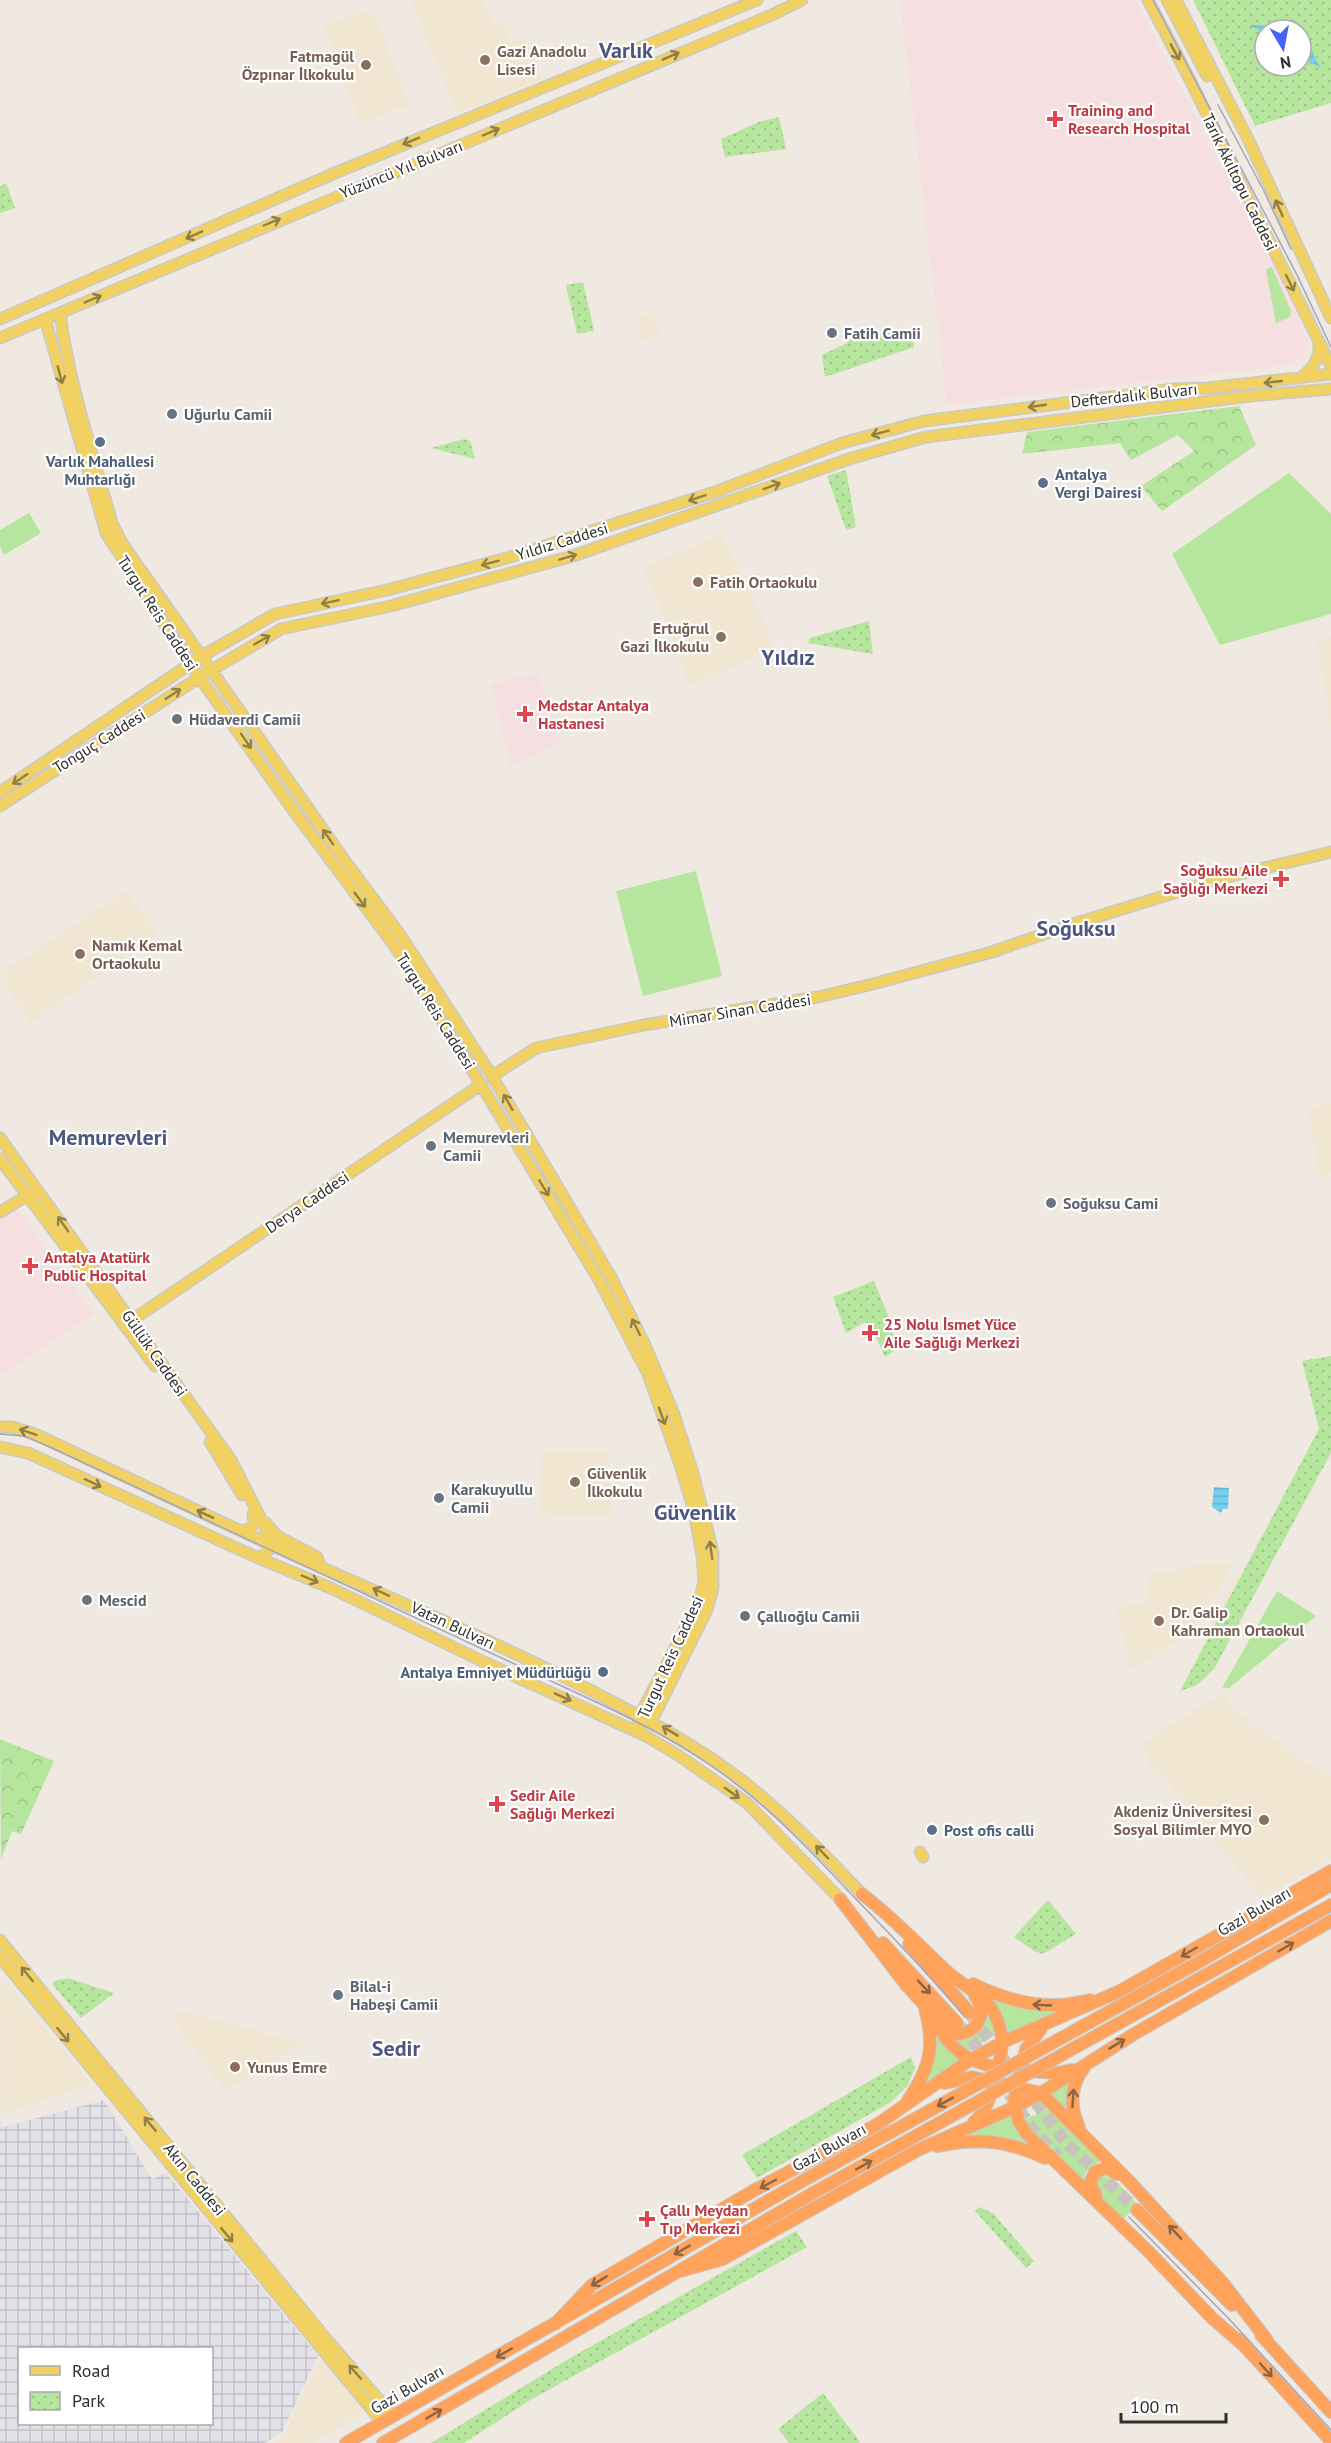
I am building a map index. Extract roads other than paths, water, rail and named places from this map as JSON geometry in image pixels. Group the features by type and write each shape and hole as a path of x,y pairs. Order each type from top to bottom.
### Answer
{"highway":[{"path":"555,2324 591,2285 753,2192 878,2124 970,2060 1003,2042 1120,1991 1331,1871"},
{"name":"Gazi Bulvarı","path":"346,2443 806,2179 1199,1962 1331,1885"},
{"path":"862,1894 888,1914 951,1974 989,2004 996,2016 1003,2042 998,2068 982,2115 969,2127"},
{"path":"862,1894 970,2013"},
{"path":"840,1899 924,2005 950,2034 966,2033 978,2023 982,2011 978,1999 969,1989"},
{"path":"840,1899 957,2023"},
{"name":"Gazi Bulvarı","path":"383,2443 813,2193 1331,1905"},
{"path":"677,2272 723,2259 918,2150 1015,2107 1331,1921"},
{"path":"951,1974 996,1995 1020,2003 1044,2006 1067,2005 1120,1991"},
{"path":"924,2005 950,2044 970,2060 998,2068 1058,2073 1083,2065"},
{"path":"902,2109 925,2073 929,2060 929,2023 924,2005"},
{"path":"1045,2025 1026,2049 1014,2101 1019,2122 1027,2134 1105,2209 1212,2318 1242,2344"},
{"path":"1083,2065 1077,2077 1071,2103 1074,2116 1084,2136"},
{"path":"927,2091 962,2078 972,2077 1041,2093 1129,2181 1223,2283 1267,2340"},
{"path":"918,2150 958,2142 1002,2142 1026,2149 1060,2165"},
{"path":"1105,2209 1090,2183 1091,2176 1099,2169 1106,2168 1129,2181"},
{"path":"1137,2210 1267,2340 1331,2412"},
{"path":"1125,2221 1214,2310 1331,2441"},
{"path":"401,2443 411,2427"}],"main road":[{"name":"Yüzüncü Yıl Bulvarı","path":"0,319 314,182 757,0"},
{"name":"Tarık Akıltopu Caddesi","path":"1148,0 1200,99 1331,366"},
{"path":"1167,0 1206,75 1237,118"},
{"name":"Tarık Akıltopu Caddesi","path":"1176,0 1237,118 1331,318"},
{"name":"Yüzüncü Yıl Bulvarı","path":"0,338 800,1"},
{"name":"Turgut Reis Caddesi","path":"60,313 64,345 112,523 122,543 348,865 401,936 492,1076 611,1276 645,1345 674,1414 703,1510 712,1552 713,1588 707,1610 652,1720"},
{"name":"Turgut Reis Caddesi","path":"45,319 106,533 190,663 309,831 391,941 482,1084 599,1280 648,1374 694,1511 704,1581 699,1602 640,1715 638,1723 642,1733"},
{"path":"1300,378 1316,363 1320,352 1319,343"},
{"name":"Defterdalık Bulvarı","path":"937,420 1174,388 1208,388 1331,374"},
{"name":"Defterdalık Bulvarı","path":"939,434 1238,397 1331,391"},
{"name":"Yıldız Caddesi","path":"190,663 275,614 387,590 507,558 715,492 842,443 924,421 937,420"},
{"name":"Yıldız Caddesi","path":"200,677 281,630 391,606 573,556 849,459 939,434"},
{"name":"Tonguç Caddesi","path":"0,792 190,663"},
{"name":"Tonguç Caddesi","path":"0,806 200,677"},
{"name":"Mimar Sinan Caddesi","path":"492,1076 536,1048 644,1025 818,997 992,952 1066,926 1219,879 1331,852"},
{"name":"Derya Caddesi","path":"132,1320 482,1084"},
{"name":"Güllük Caddesi","path":"0,1138 30,1189 214,1447 257,1515"},
{"name":"Güllük Caddesi","path":"0,1159 30,1189 132,1320 231,1460 257,1515"},
{"path":"0,1205 30,1189"},
{"path":"0,1212 30,1189"},
{"name":"Vatan Bulvarı","path":"0,1427 12,1427 35,1434 270,1544 524,1657 652,1720 691,1744 744,1782 797,1826 862,1894"},
{"path":"0,1447 28,1453 256,1557 333,1588 486,1663 642,1733 747,1803 840,1899"},
{"path":"243,1531 251,1528 257,1515"},
{"path":"256,1557 257,1515"},
{"path":"256,1557 263,1556 270,1544 257,1515"},
{"path":"257,1515 277,1536 317,1557 321,1567"},
{"name":"Akın Caddesi","path":"0,1940 328,2341 388,2419"},
{"name":"Akın Caddesi","path":"0,1957 388,2419"}],"water":[{"path":"1313,53 1317,62 1322,69 1313,63"},
{"path":"1214,1487 1229,1488 1228,1509 1223,1509 1221,1513 1212,1507"}],"tunnel":[{"path":"971,2015 1066,2143 1137,2210"},
{"path":"960,2026 987,2060"},
{"path":"999,2079 1033,2130 1058,2156"}],"tram line":[{"path":"1153,0 1297,275 1331,347"},
{"path":"1218,105 1264,191 1291,249"},
{"path":"0,1434 24,1436 50,1447 603,1705 676,1743 730,1779 786,1827 897,1941 965,2017"},
{"path":"1129,2217 1230,2320 1331,2430"}],"place":[{"name":"Gazi Anadolu Lisesi","path":"485,60"},
{"name":"Fatmagül Özpınar İlkokulu","path":"366,65"},
{"name":"Training and Research Hospital","path":"1055,119"},
{"name":"Fatih Camii","path":"832,333"},
{"name":"Uğurlu Camii","path":"172,414"},
{"name":"Varlık Mahallesi Muhtarlığı","path":"100,442"},
{"name":"Antalya Vergi Dairesi","path":"1043,483"},
{"name":"Fatih Ortaokulu","path":"698,582"},
{"name":"Ertuğrul Gazi İlkokulu","path":"721,637"},
{"name":"Medstar Antalya Hastanesi","path":"525,714"},
{"name":"Hüdaverdi Camii","path":"177,719"},
{"name":"Soğuksu Aile Sağlığı Merkezi","path":"1281,879"},
{"name":"Namık Kemal Ortaokulu","path":"80,954"},
{"name":"Memurevleri Camii","path":"431,1146"},
{"name":"Soğuksu Cami","path":"1051,1203"},
{"name":"Antalya Atatürk Public Hospital","path":"30,1266"},
{"name":"25 Nolu İsmet Yüce Aile Sağlığı Merkezi","path":"870,1333"},
{"name":"Güvenlik İlkokulu","path":"575,1482"},
{"name":"Karakuyullu Camii","path":"439,1498"},
{"name":"Mescid","path":"87,1600"},
{"name":"Çallıoğlu Camii","path":"745,1616"},
{"name":"Dr. Galip Kahraman Ortaokul","path":"1159,1621"},
{"name":"Antalya Emniyet Müdürlüğü","path":"603,1672"},
{"name":"Sedir Aile Sağlığı Merkezi","path":"497,1804"},
{"name":"Akdeniz Üniversitesi Sosyal Bilimler MYO","path":"1264,1820"},
{"name":"Post ofis calli","path":"932,1830"},
{"name":"Bilal-i Habeşi Camii","path":"338,1995"},
{"name":"Yunus Emre","path":"235,2067"},
{"name":"Çallı Meydan Tıp Merkezi","path":"647,2219"}],"district":[{"name":"Varlık","path":"626,50"},
{"name":"Yıldız","path":"788,657"},
{"name":"Soğuksu","path":"1076,928"},
{"name":"Memurevleri","path":"108,1137"},
{"name":"Güvenlik","path":"695,1512"},
{"name":"Sedir","path":"396,2048"}]}
